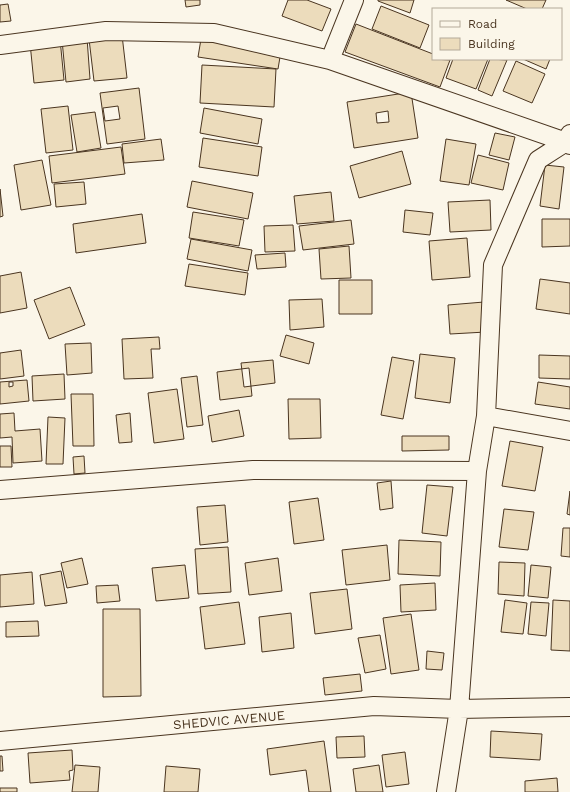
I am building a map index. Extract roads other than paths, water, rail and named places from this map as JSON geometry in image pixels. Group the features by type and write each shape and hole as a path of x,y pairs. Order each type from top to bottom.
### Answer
{"street":[{"path":"330,60 354,0"},
{"path":"0,45 106,31 214,33 330,60 569,140"},
{"path":"446,792 459,709 477,471 486,416 492,265 538,160 569,140"},
{"path":"486,416 570,431"},
{"path":"0,490 253,470 477,471"},
{"name":"SHEDVIC AVENUE","path":"0,741 374,706 459,709 570,707"}]}
